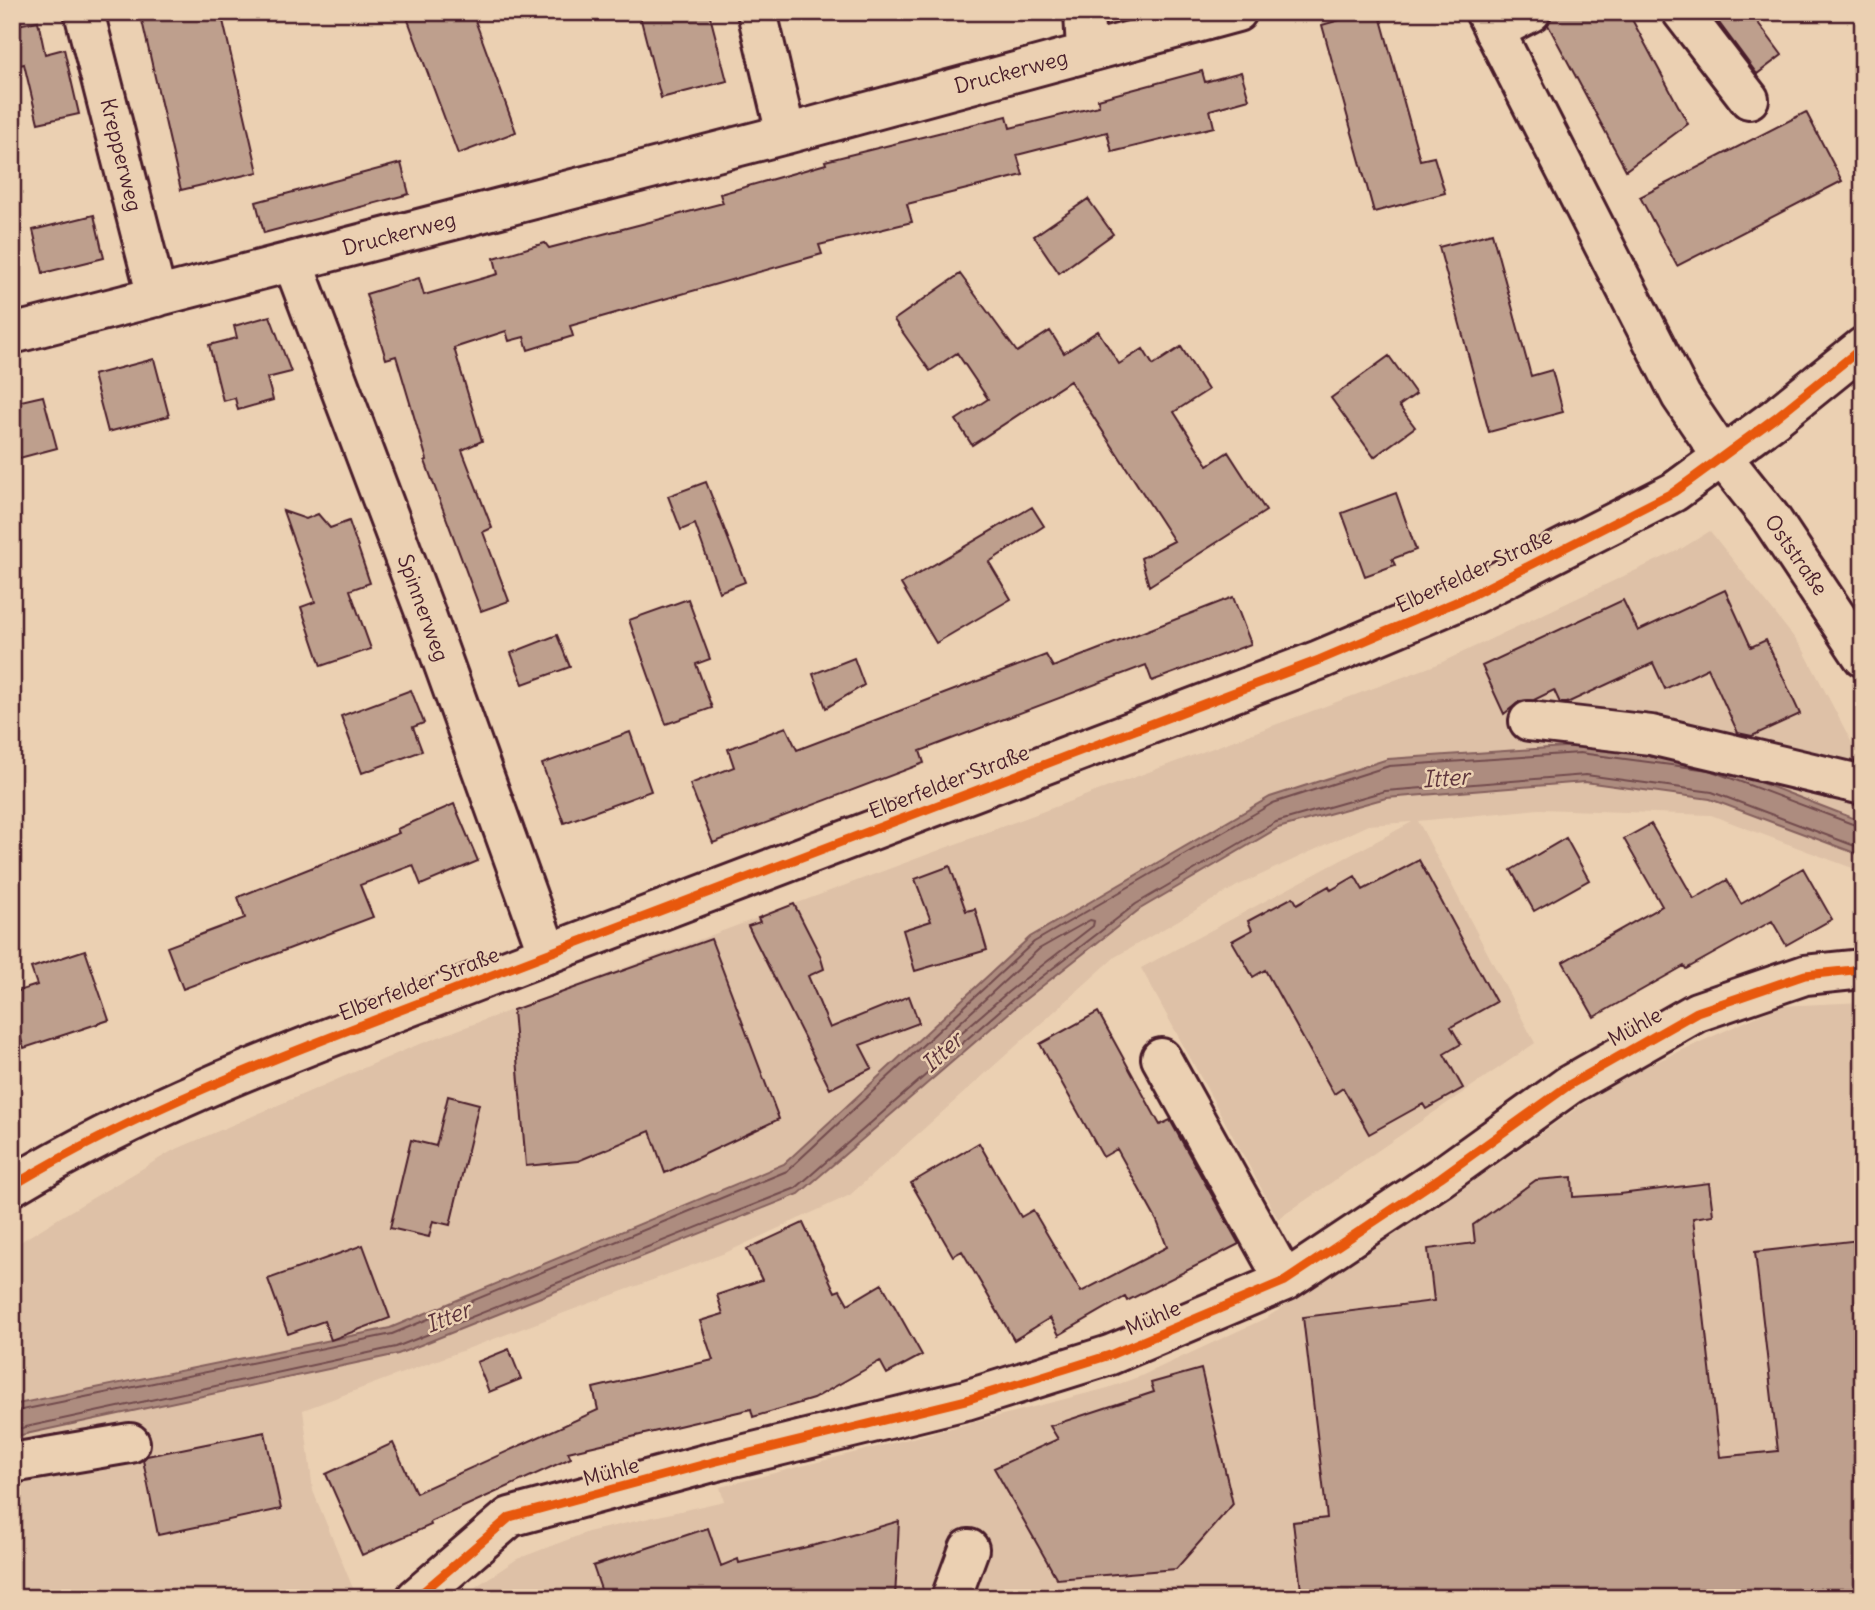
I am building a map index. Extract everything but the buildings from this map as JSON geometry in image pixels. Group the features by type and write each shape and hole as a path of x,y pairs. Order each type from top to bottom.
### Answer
{"street":[{"name":"Krepperweg","path":"84,12 157,297"},
{"path":"757,12 786,134"},
{"path":"1084,12 1086,52"},
{"name":"Druckerweg","path":"12,334 786,134 1237,12"},
{"path":"1489,22 1531,12"},
{"path":"1682,12 1749,99"},
{"name":"Oststraße","path":"1489,22 1681,396 1723,458 1770,517 1863,657"},
{"name":"Spinnerweg","path":"293,263 426,615 548,954"},
{"name":"Elberfelder Straße","path":"12,1186 57,1159 146,1113 347,1030 1306,665 1443,607 1651,505 1723,458 1863,347"},
{"path":"1529,720 1651,735 1863,785"},
{"name":"Mühle","path":"416,1598 510,1517 713,1462 966,1401 1110,1355 1285,1281 1441,1177 1569,1085 1697,1012 1805,975 1863,970"},
{"path":"1161,1058 1193,1111 1285,1281"},
{"path":"12,1463 130,1443"},
{"path":"951,1598 969,1549"}],"shaded area":[{"path":"1710,531 1803,649 1863,764 1863,872 1711,815 1539,809 1418,821 1535,1043 1278,1219 1141,968 1412,822 1368,825 1237,886 1115,957 850,1195 725,1253 303,1410 313,1491 357,1598 12,1598 12,1247 172,1151 412,1047 1438,664 1681,549"},
{"path":"1863,1002 1863,1598 459,1598 517,1559 588,1532 724,1501 720,1487 1108,1388 1141,1376 1266,1318 1437,1207 1618,1079 1780,1006"}],"water":[{"name":"Itter","path":"1580,746 1710,763 1863,822 1863,856 1710,799 1585,782 1386,798 1278,828 1140,909 1018,1005 799,1194 398,1354 12,1437 12,1405 390,1328 784,1164 1030,937 1270,797 1388,759"}],"cycle path":[{"path":"12,1186 134,1121 324,1039 1319,660 1468,597 1674,492 1775,418 1863,347"},
{"path":"416,1598 510,1517 713,1462 966,1400 1110,1355 1285,1281 1441,1177 1569,1085 1697,1012 1805,975 1863,969"}]}
